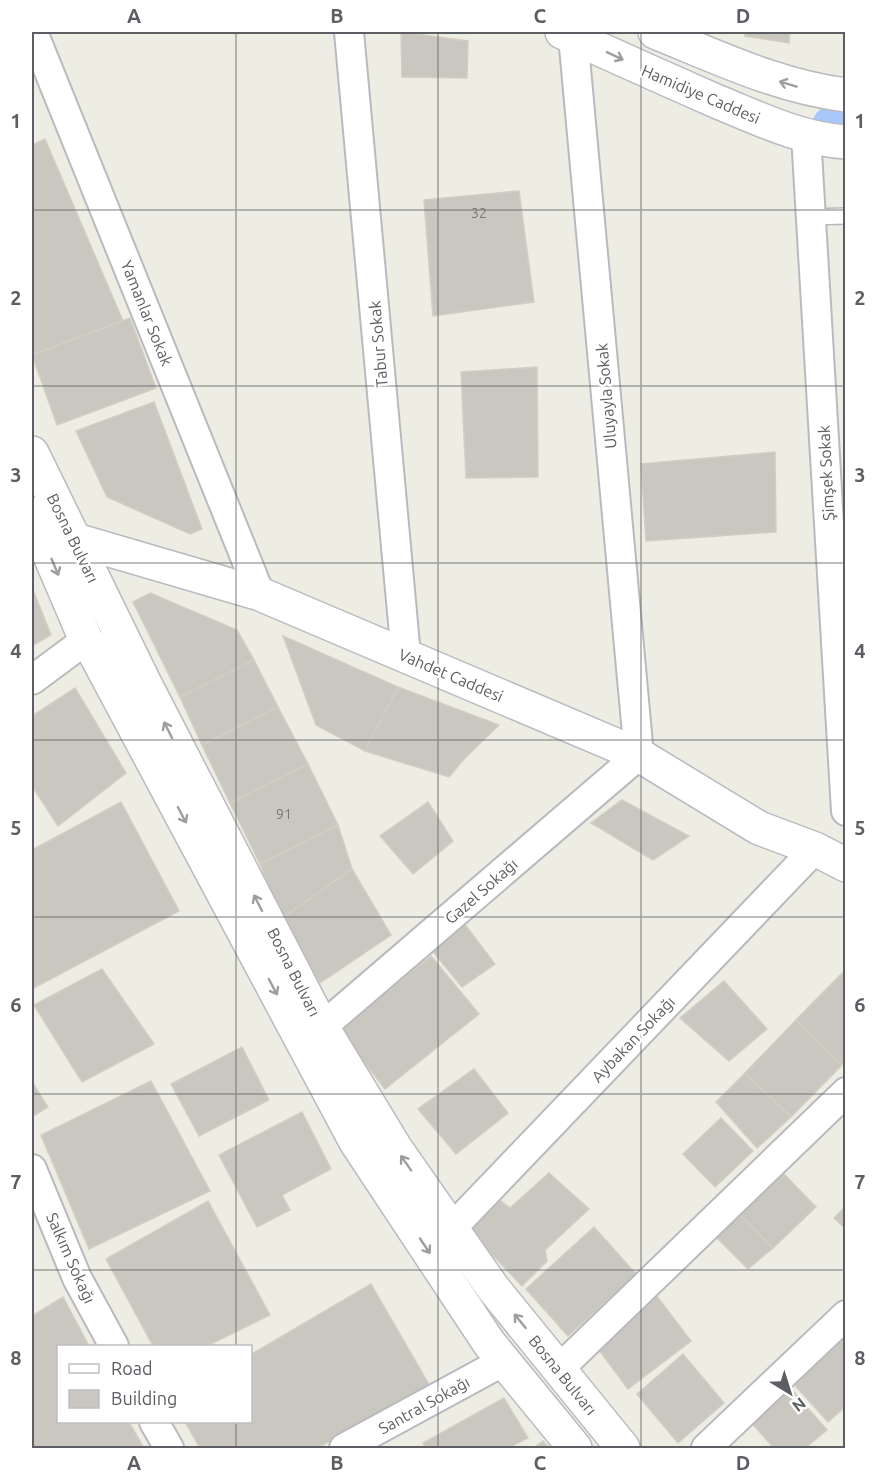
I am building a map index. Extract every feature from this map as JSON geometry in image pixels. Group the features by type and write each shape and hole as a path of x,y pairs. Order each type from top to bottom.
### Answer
{"main road":[{"path":"655,32 704,41 773,79 806,89 846,95"},
{"name":"Hamidiye Caddesi","path":"569,33 716,101 779,127 806,135 846,142"},
{"name":"Bosna Bulvarı","path":"32,453 145,684 322,1027 396,1149 493,1288 623,1449"},
{"name":"Vahdet Caddesi","path":"35,521 75,541 260,594 639,755 759,828 815,849 846,865"},
{"name":"Bosna Bulvarı","path":"35,521 86,640 97,656 356,1142 489,1342 575,1449"}],"street":[{"name":"Yamanlar Sokak","path":"33,32 260,594"},
{"name":"Tabur Sokak","path":"349,32 406,656"},
{"name":"Uluyayla Sokak","path":"569,33 639,755"},
{"name":"Şimşek Sokak","path":"806,135 846,811"},
{"path":"32,680 86,640"},
{"name":"Gazel Sokağı","path":"322,1027 639,755"},
{"name":"Aybakan Sokağı","path":"452,1228 815,849"},
{"path":"559,1369 846,1092"},
{"name":"Salkım Sokağı","path":"32,1169 77,1278 113,1345"},
{"path":"706,1449 846,1315"},
{"name":"Santral Sokağı","path":"345,1449 504,1361"},
{"path":"155,1423 169,1449"}],"lane":[{"path":"810,217 846,216"}],"building":[{"path":"401,32 468,41 467,78 402,77"},
{"path":"745,32 790,32 789,43 745,36"},
{"path":"45,139 123,321 32,355 32,145"},
{"path":"519,191 534,302 433,316 424,200"},
{"path":"130,318 156,388 57,425 32,355"},
{"path":"537,367 538,477 466,478 461,372"},
{"path":"154,402 202,529 190,534 107,497 76,431"},
{"path":"775,452 776,532 646,541 641,464"},
{"path":"846,502 846,564 837,503"},
{"path":"32,587 51,635 32,646"},
{"path":"150,593 237,630 254,660 180,697 133,602"},
{"path":"283,636 398,687 365,751 316,725"},
{"path":"254,660 278,707 202,745 180,697"},
{"path":"398,687 499,725 449,777 365,751"},
{"path":"75,688 126,773 58,826 32,786 32,716"},
{"path":"278,707 308,764 230,803 202,745"},
{"path":"308,764 338,825 260,864 230,803"},
{"path":"622,800 689,836 653,860 591,823"},
{"path":"121,802 179,911 32,989 32,850"},
{"path":"428,802 453,841 413,874 380,836"},
{"path":"338,825 352,869 282,918 260,864"},
{"path":"352,869 391,935 320,983 282,918"},
{"path":"463,922 495,964 462,987 429,947"},
{"path":"431,956 479,1014 385,1089 339,1030"},
{"path":"102,969 154,1044 82,1082 34,1005"},
{"path":"846,969 846,1062 842,1065 796,1020"},
{"path":"724,981 767,1029 729,1061 680,1018"},
{"path":"796,1020 842,1065 791,1117 745,1073"},
{"path":"242,1047 269,1100 199,1136 171,1084"},
{"path":"474,1069 508,1113 456,1154 418,1109"},
{"path":"745,1073 791,1117 757,1148 716,1102"},
{"path":"151,1081 210,1191 89,1249 41,1135"},
{"path":"32,1082 48,1107 32,1117"},
{"path":"302,1112 331,1169 282,1195 290,1210 257,1227 219,1155"},
{"path":"721,1118 753,1151 715,1187 683,1154"},
{"path":"549,1173 589,1209 545,1250 547,1261 522,1286 465,1226 494,1196 510,1208"},
{"path":"783,1173 816,1207 773,1248 740,1215"},
{"path":"208,1201 270,1315 209,1345 152,1345 106,1259"},
{"path":"846,1206 846,1229 834,1218"},
{"path":"740,1215 773,1248 748,1269 717,1238"},
{"path":"594,1227 636,1274 568,1336 526,1289"},
{"path":"371,1284 431,1388 317,1448 200,1448 186,1423 252,1423 252,1354"},
{"path":"656,1295 691,1341 628,1389 593,1342"},
{"path":"63,1297 88,1345 57,1345 57,1423 130,1423 144,1448 32,1448 32,1316"},
{"path":"846,1331 846,1406 828,1422 791,1381"},
{"path":"683,1354 724,1403 678,1443 637,1394"},
{"path":"786,1383 827,1430 805,1448 774,1448 747,1418"},
{"path":"504,1398 528,1438 508,1448 426,1448 423,1443"},
{"path":"543,1441 549,1448 534,1448"}],"waterway":[{"path":"829,123 846,125"}]}
